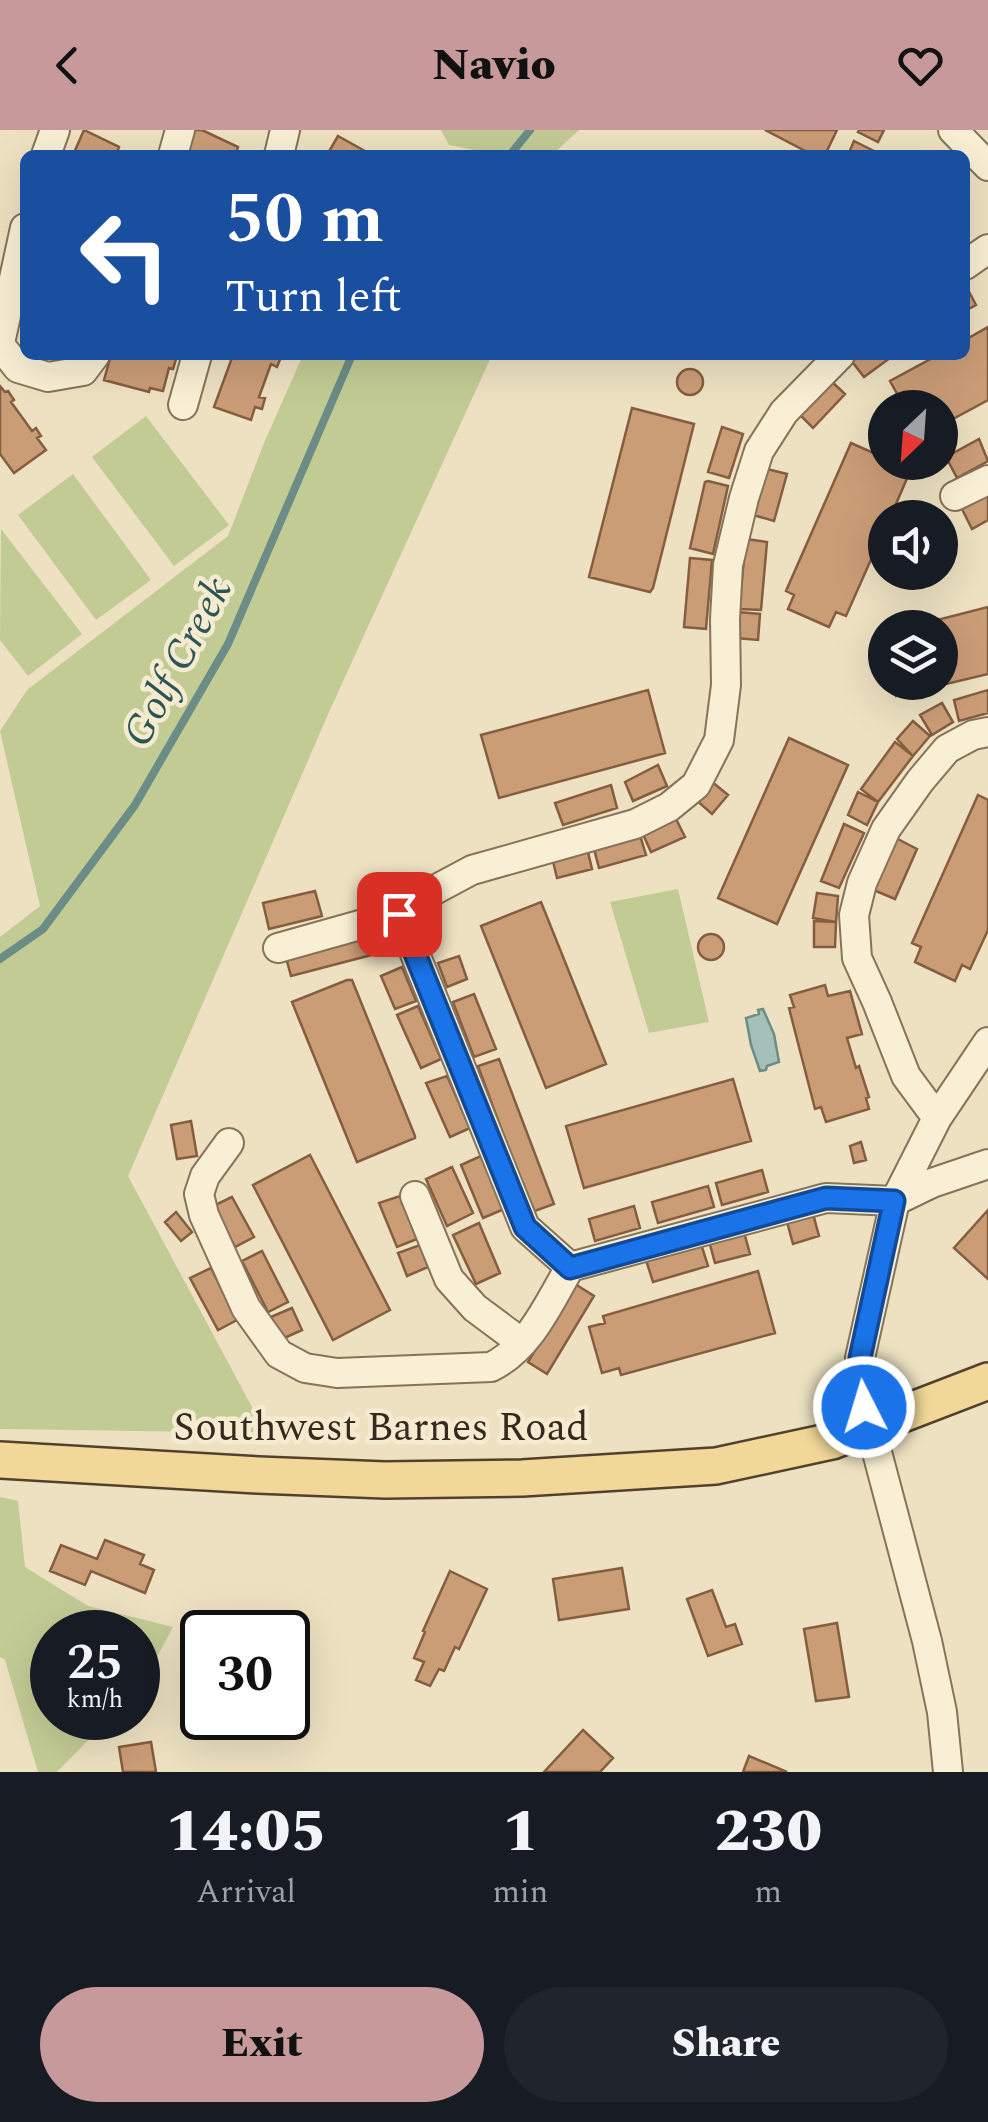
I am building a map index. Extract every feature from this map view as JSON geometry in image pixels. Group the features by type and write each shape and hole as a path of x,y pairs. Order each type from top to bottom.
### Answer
{"main road":[{"name":"Southwest Barnes Road","path":"0,1460 322,1478 452,1480 716,1466 832,1441 988,1381"}],"street":[{"path":"953,130 988,166"},
{"path":"20,251 0,344 18,368 48,376 83,371 92,360"},
{"path":"182,405 196,360"},
{"path":"278,948 399,914 429,892 472,870 635,824 669,807 696,785 718,740 726,685 728,565 758,451 784,412 835,360"},
{"path":"955,496 988,480"},
{"path":"937,1118 906,1076 857,958 854,915 862,882 886,829 920,781 946,749 988,732"},
{"path":"399,914 525,1227 570,1268"},
{"path":"948,1772 942,1712 927,1641 869,1427 860,1388 860,1358 894,1201 937,1118 988,1042"},
{"path":"228,1142 205,1176 199,1194 204,1215 246,1308 279,1354 305,1368 337,1373 491,1367 508,1358 522,1343 570,1268 826,1198 894,1201 988,1164"},
{"path":"415,1196 450,1279 475,1308 522,1343"}],"green space":[{"path":"441,130 579,130 557,150 474,150 449,145"},
{"path":"301,360 490,360 329,712 128,1176 266,1433 0,1429 0,937 40,906 0,731 27,690 228,536"},
{"path":"146,416 229,525 174,566 92,457"},
{"path":"73,474 151,580 96,620 18,515"},
{"path":"1,529 82,634 28,676 0,640"},
{"path":"678,889 709,1022 649,1033 610,902"},
{"path":"0,1497 18,1501 25,1567 88,1606 104,1610 30,1610 30,1740 88,1740 57,1772 38,1772 5,1660 0,1657"},
{"path":"160,1624 173,1627 160,1651"}],"water":[{"path":"763,1009 774,1034 779,1062 760,1071 746,1018"}],"building":[{"path":"84,130 119,147 118,150 75,150"},
{"path":"195,130 238,147 237,150 186,150"},
{"path":"765,130 837,130 827,150 803,150"},
{"path":"859,130 884,130 878,142"},
{"path":"338,136 363,150 330,150"},
{"path":"854,141 872,150 850,150"},
{"path":"988,327 988,400 958,416 958,390 895,390 890,381 929,360 970,360 970,337"},
{"path":"110,360 176,360 173,369 169,368 163,391 150,388 149,392 104,380"},
{"path":"231,360 280,360 277,367 271,364 259,397 265,398 262,409 255,407 251,420 214,407"},
{"path":"851,360 887,360 864,377"},
{"path":"690,369 699,373 703,382 699,391 690,395 681,391 677,382 681,373"},
{"path":"829,379 845,394 813,428 797,412"},
{"path":"0,386 8,391 14,400 11,402 32,431 36,428 41,436 37,438 46,450 14,473 0,454"},
{"path":"632,408 694,424 650,592 589,577"},
{"path":"722,427 743,434 729,478 708,472"},
{"path":"979,439 988,461 958,477 958,450"},
{"path":"851,443 868,450 868,480 906,480 898,500 868,500 868,566 846,616 836,612 829,627 788,609 794,595 786,591"},
{"path":"767,469 787,474 774,521 753,515"},
{"path":"708,481 728,486 713,554 690,548"},
{"path":"988,495 988,520 972,529 962,509"},
{"path":"746,539 767,542 761,610 739,609"},
{"path":"690,558 712,560 706,629 684,627"},
{"path":"988,607 988,674 958,681 958,615"},
{"path":"738,612 760,614 758,640 736,638"},
{"path":"648,690 665,753 499,798 481,735"},
{"path":"988,690 988,713 959,721 954,700"},
{"path":"942,703 953,722 932,735 920,715"},
{"path":"913,721 930,736 913,756 897,739"},
{"path":"789,738 848,765 777,924 718,898"},
{"path":"895,742 913,756 878,802 861,789"},
{"path":"658,765 667,786 633,801 625,782"},
{"path":"711,781 728,795 712,814 695,799"},
{"path":"611,785 617,808 563,825 555,803"},
{"path":"858,792 878,802 867,825 848,815"},
{"path":"978,795 988,800 988,930 970,969 962,965 955,981 915,962 921,947 912,943"},
{"path":"675,817 685,837 651,852 642,832"},
{"path":"844,824 864,833 839,888 821,881"},
{"path":"639,832 646,855 599,868 593,845"},
{"path":"892,836 917,849 895,899 869,888"},
{"path":"587,848 592,869 557,878 552,857"},
{"path":"315,891 322,916 269,929 263,903"},
{"path":"817,893 838,896 836,922 813,918"},
{"path":"541,902 606,1064 546,1088 481,926"},
{"path":"814,921 836,922 835,947 814,947"},
{"path":"374,932 379,953 291,976 285,954"},
{"path":"711,934 720,938 724,947 720,956 711,960 702,956 698,947 702,938"},
{"path":"459,956 467,979 447,987 438,963"},
{"path":"402,967 416,1001 395,1009 381,976"},
{"path":"352,980 415,1136 357,1162 292,1002"},
{"path":"825,985 828,996 850,991 862,1034 847,1038 869,1097 869,1109 826,1122 821,1107 815,1109 789,1008 794,1007 790,995"},
{"path":"474,994 496,1049 474,1057 453,1002"},
{"path":"418,1006 441,1059 421,1068 397,1015"},
{"path":"499,1059 554,1204 532,1212 478,1066"},
{"path":"447,1076 470,1128 450,1137 426,1083"},
{"path":"733,1079 751,1141 584,1188 566,1126"},
{"path":"191,1121 197,1156 177,1159 171,1125"},
{"path":"861,1142 866,1160 854,1163 850,1146"},
{"path":"310,1155 390,1310 333,1340 253,1185"},
{"path":"481,1156 504,1209 483,1218 461,1165"},
{"path":"452,1167 473,1213 447,1226 426,1179"},
{"path":"762,1170 768,1192 722,1205 716,1183"},
{"path":"708,1186 714,1207 658,1223 652,1202"},
{"path":"400,1196 417,1239 397,1247 379,1203"},
{"path":"232,1197 254,1237 235,1247 213,1206"},
{"path":"634,1206 640,1228 595,1241 589,1219"},
{"path":"812,1210 819,1236 793,1244 786,1218"},
{"path":"988,1210 988,1279 954,1248"},
{"path":"176,1212 192,1232 181,1241 165,1222"},
{"path":"479,1223 500,1273 476,1284 453,1235"},
{"path":"744,1232 750,1254 715,1263 709,1241"},
{"path":"701,1244 708,1266 653,1282 646,1260"},
{"path":"420,1245 428,1267 407,1276 398,1253"},
{"path":"262,1251 288,1302 268,1312 242,1261"},
{"path":"211,1268 237,1320 218,1330 190,1278"},
{"path":"758,1271 775,1333 621,1375 619,1368 602,1373 589,1327 605,1323 603,1316"},
{"path":"575,1284 594,1296 547,1374 528,1362"},
{"path":"292,1308 302,1330 282,1339 271,1317"},
{"path":"105,1540 144,1555 140,1564 154,1570 145,1593 91,1571 85,1585 50,1571 61,1545 97,1559"},
{"path":"622,1568 629,1609 559,1620 553,1579"},
{"path":"450,1571 487,1589 459,1649 455,1647 444,1671 439,1669 430,1686 416,1680 424,1662 414,1658"},
{"path":"712,1590 726,1627 735,1624 742,1644 708,1656 687,1599"},
{"path":"837,1623 849,1697 816,1701 804,1629"},
{"path":"583,1730 613,1758 600,1772 544,1772"},
{"path":"151,1742 156,1772 123,1772 119,1747"},
{"path":"749,1756 787,1772 743,1772"}],"waterway":[{"name":"Golf Creek","path":"514,150 530,130"},
{"name":"Golf Creek","path":"0,959 43,929 135,805 228,644 350,360"}],"route":[{"path":"399,914 525,1227 570,1268 826,1198 894,1201 860,1358 864,1407"}]}
